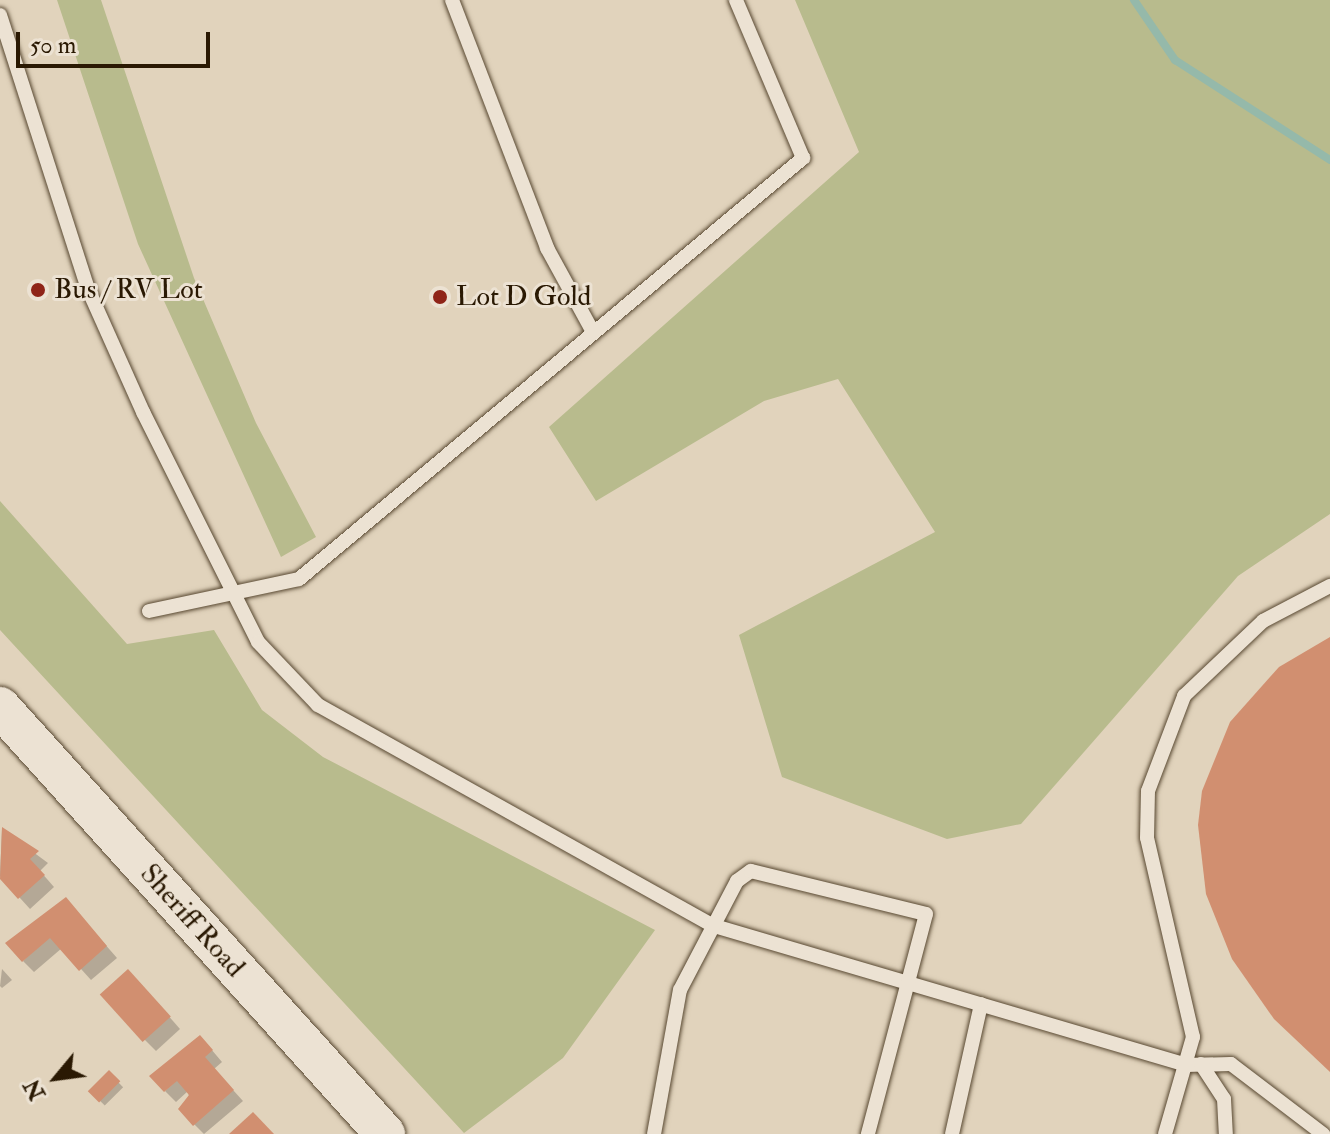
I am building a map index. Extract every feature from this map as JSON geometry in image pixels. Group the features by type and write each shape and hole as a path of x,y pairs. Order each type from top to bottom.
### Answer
{"main road":[{"name":"Sheriff Road","path":"0,707 385,1134"}],"lane":[{"path":"452,0 547,248 593,332"},
{"path":"149,611 234,596 299,579 803,158 736,0"},
{"path":"0,15 88,289 258,642 318,705 711,925 904,984 1193,1064 1231,1064 1323,1134"},
{"path":"1165,1134 1193,1064 1191,1020 1150,853 1148,791 1184,696 1263,621 1330,586"},
{"path":"654,1134 680,990 711,925 751,871 926,914 904,984 868,1134"},
{"path":"952,1134 981,1004"},
{"path":"1193,1064 1224,1099 1226,1134"}],"green space":[{"path":"57,0 101,0 194,278 256,423 316,537 281,557 138,244"},
{"path":"795,0 1330,0 1330,514 1238,576 1021,824 947,839 782,777 739,635 935,532 838,379 764,401 596,501 549,427 859,152"},
{"path":"0,501 127,644 214,630 262,710 323,757 655,930 563,1058 464,1133 0,630"}],"building":[{"path":"1330,637 1330,1072 1274,1019 1232,959 1206,894 1198,825 1202,791 1230,722 1279,667"},
{"path":"2,827 39,851 30,859 45,875 18,899 0,879"},
{"path":"66,897 107,946 79,971 50,938 22,962 5,943"},
{"path":"128,969 171,1017 143,1042 100,994"},
{"path":"200,1035 213,1050 205,1057 234,1090 193,1126 178,1109 189,1095 177,1081 164,1092 149,1076"},
{"path":"109,1070 120,1081 99,1103 88,1091"},
{"path":"253,1112 274,1134 229,1134"}],"waterway":[{"path":"1134,0 1175,60 1330,160"}],"place":[{"name":"Bus / RV Lot","path":"38,290"},
{"name":"Lot D Gold","path":"440,297"}]}
